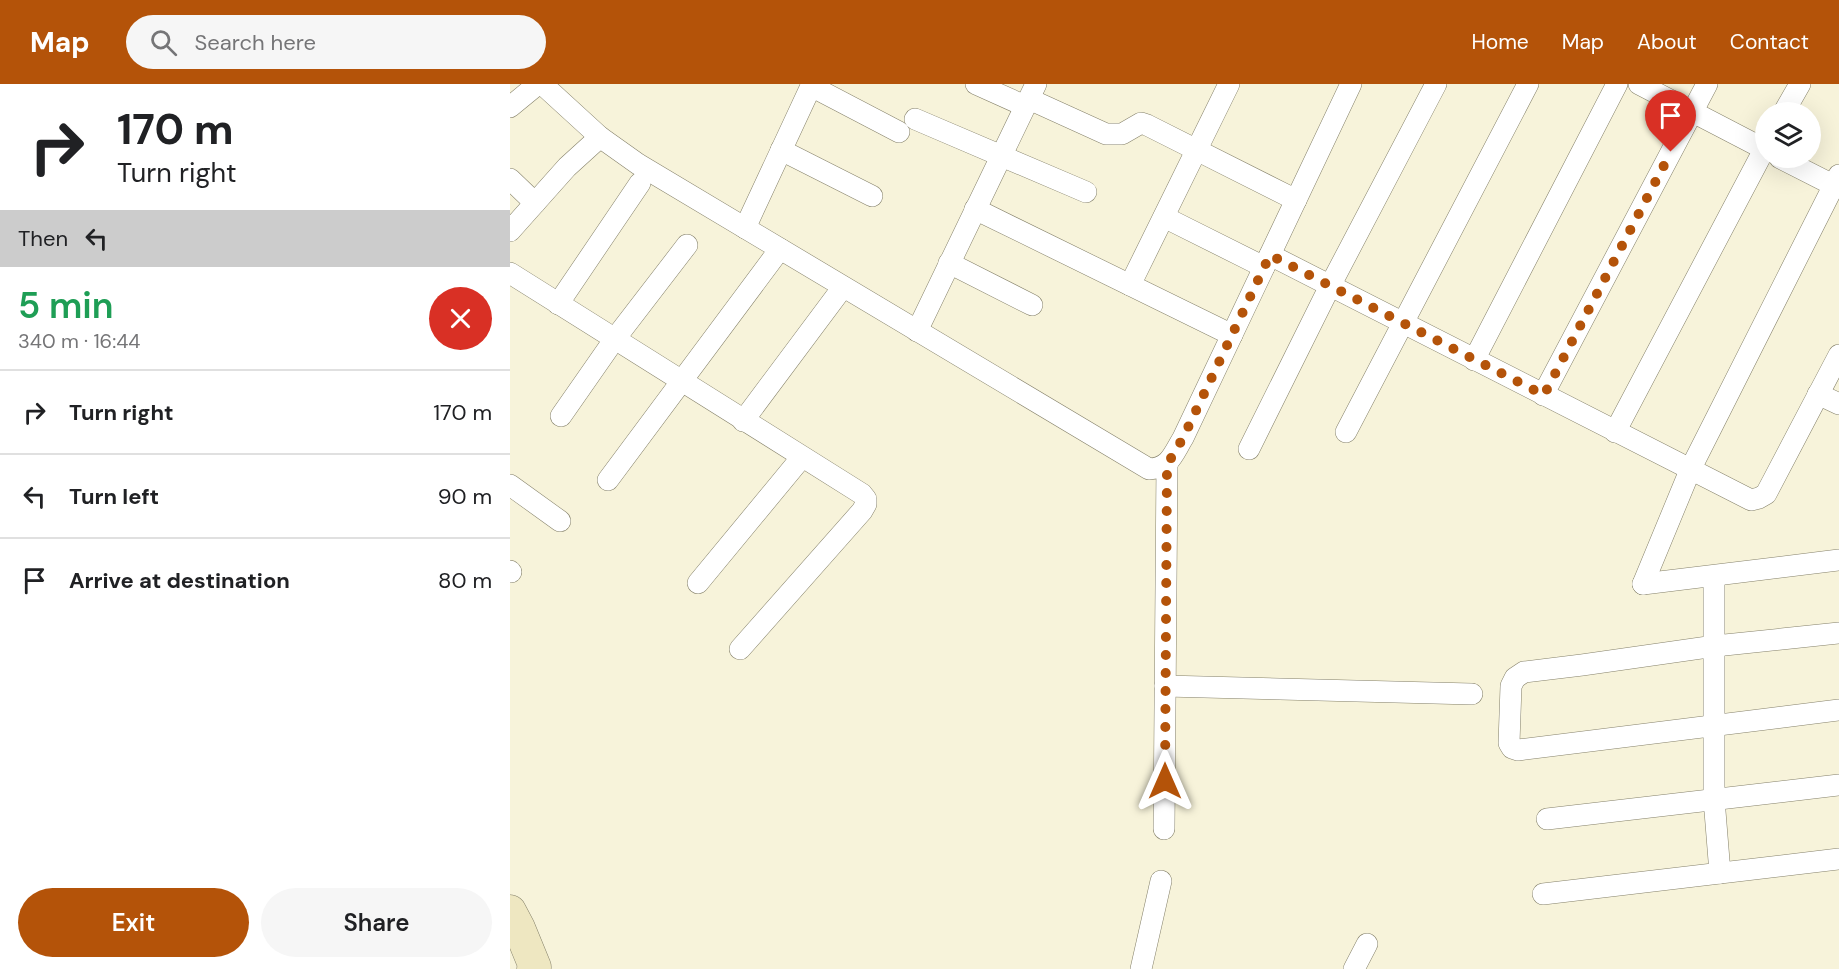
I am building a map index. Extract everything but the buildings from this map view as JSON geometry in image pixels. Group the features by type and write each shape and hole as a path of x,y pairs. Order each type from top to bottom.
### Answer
{"street":[{"path":"510,107 540,84 600,137 638,164 1149,469 1167,465"},
{"path":"976,84 1030,96 1106,134 1122,134 1141,123 1148,125 1296,200"},
{"path":"1130,285 1229,84"},
{"path":"1164,829 1167,465 1183,438 1351,84"},
{"path":"1249,449 1330,286 1436,84"},
{"path":"1346,432 1528,84"},
{"path":"1474,360 1617,84"},
{"path":"1639,84 1755,144"},
{"path":"1544,395 1707,84"},
{"path":"1790,102 1800,84"},
{"path":"745,228 812,85 907,126 1001,157 1086,192"},
{"path":"917,331 1030,96"},
{"path":"510,231 567,166 600,137"},
{"path":"781,150 872,196"},
{"path":"1615,432 1760,168"},
{"path":"1805,168 1837,183 1691,468 1643,584 1839,560"},
{"path":"510,179 535,203"},
{"path":"558,304 640,183"},
{"path":"975,209 1232,335"},
{"path":"1164,217 1330,286 1751,500 1766,494 1839,355"},
{"path":"561,416 614,340 687,245"},
{"path":"608,480 780,249"},
{"path":"949,263 1032,305"},
{"path":"510,273 862,494 866,499 866,504 740,649"},
{"path":"743,421 843,287"},
{"path":"1818,394 1839,404"},
{"path":"698,583 802,457"},
{"path":"510,485 560,521"},
{"path":"1714,576 1714,799 1720,873"},
{"path":"1839,633 1714,646 1524,672 1515,678 1511,686 1509,743 1512,748 1518,750 1839,710"},
{"path":"1165,686 1473,694"},
{"path":"1547,819 1839,784"},
{"path":"1543,894 1839,859"},
{"path":"1148,968 1161,881"},
{"path":"510,911 535,968"},
{"path":"1354,969 1367,944"}],"route":[{"path":"1165,781 1167,465 1183,438 1270,255 1544,395 1671,152"}]}
